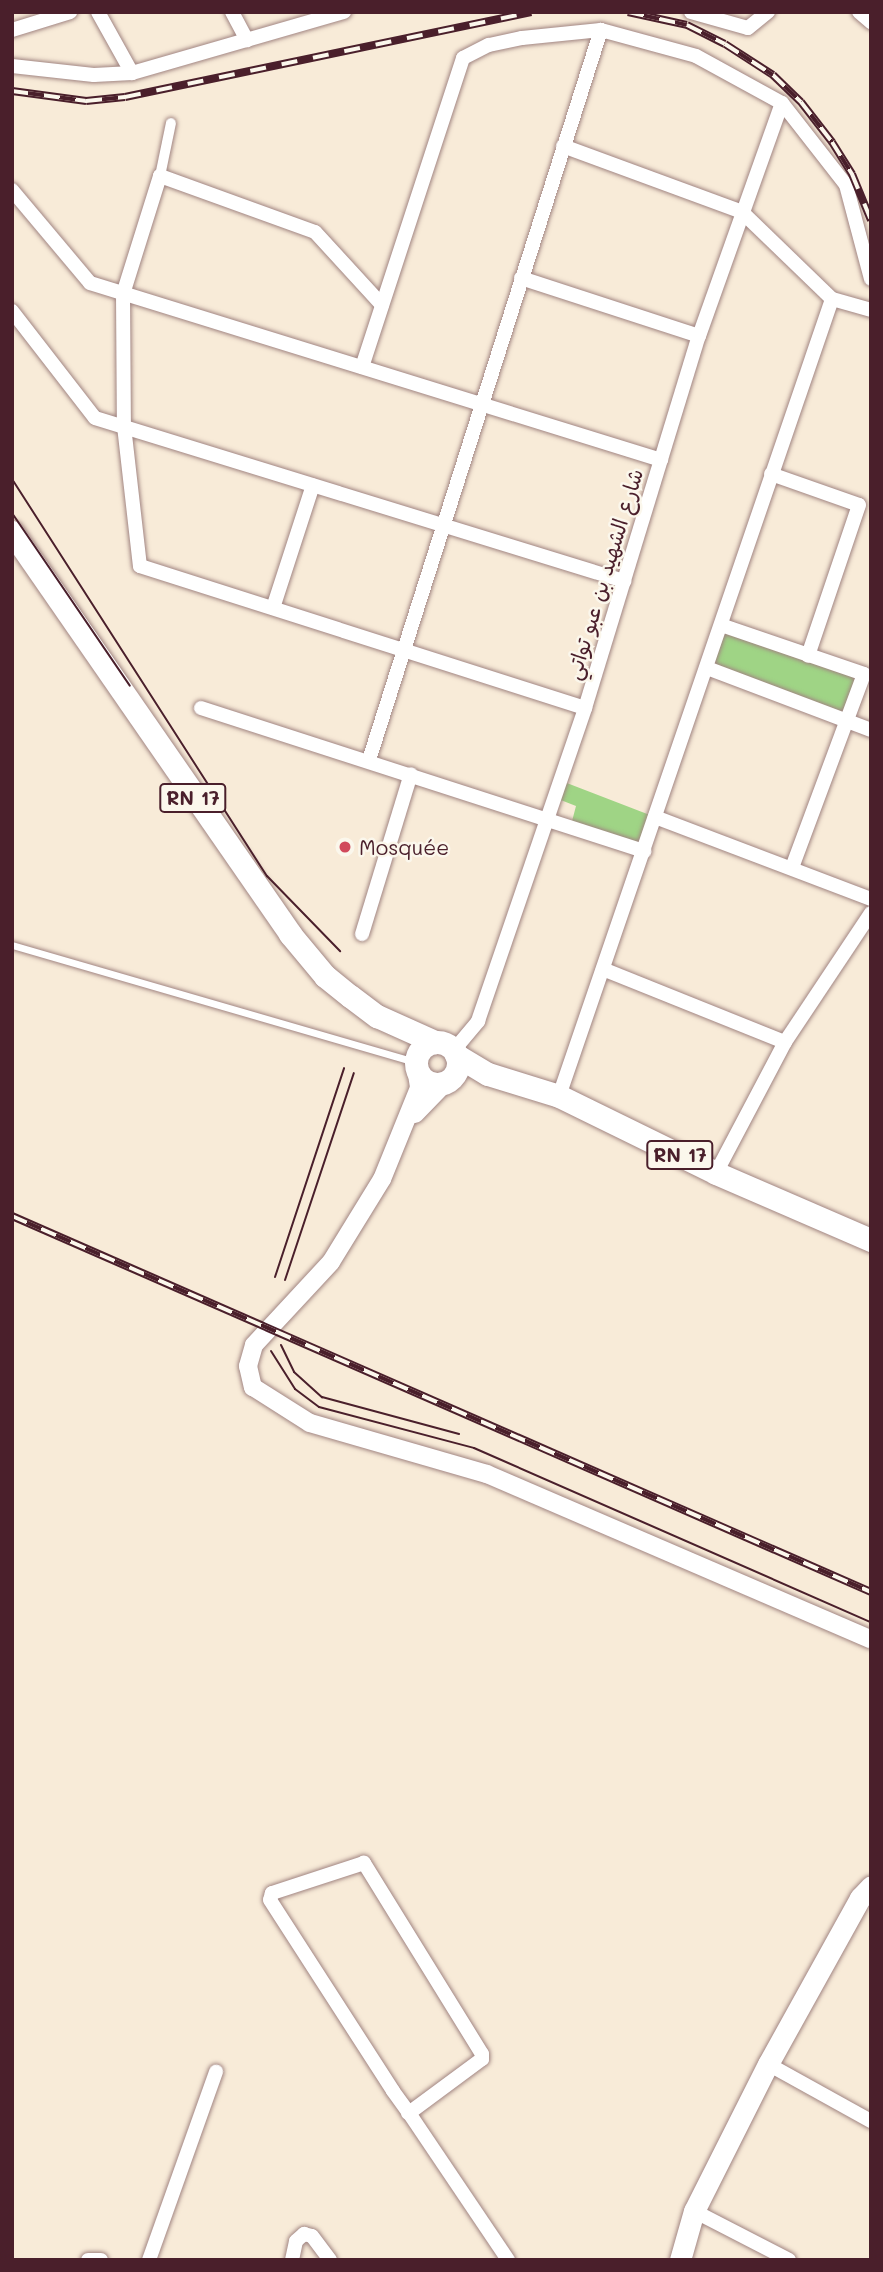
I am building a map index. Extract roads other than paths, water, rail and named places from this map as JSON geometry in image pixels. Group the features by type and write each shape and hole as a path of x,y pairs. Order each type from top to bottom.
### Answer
{"main road":[{"name":"RN 17","path":"12,532 264,902 325,976 377,1016 408,1032 437,1061 559,1096 716,1173 870,1236"},
{"path":"680,2260 694,2211 768,2064 860,1898 871,1886"}],"street":[{"path":"12,30 70,12"},
{"path":"98,12 132,73"},
{"path":"232,12 247,40"},
{"path":"12,66 94,75 132,73 344,12"},
{"path":"691,12 747,28 768,12"},
{"path":"859,12 871,22"},
{"path":"369,760 401,649 601,30"},
{"path":"362,367 463,58 489,45 601,30 696,56 782,103 846,185 871,279"},
{"name":"شارع الشهيد بن عبو تواتي","path":"437,1061 478,1021 585,708 699,336 782,103"},
{"path":"172,124 160,176 123,294 124,426 140,566 585,708"},
{"path":"563,146 742,212 832,299 871,310"},
{"path":"160,176 315,232 382,305"},
{"path":"12,190 90,283 661,460"},
{"path":"521,278 699,336"},
{"path":"559,1096 832,299"},
{"path":"12,312 95,418 624,581"},
{"path":"771,474 859,505 808,656"},
{"path":"273,608 313,485"},
{"path":"721,625 864,674 792,868"},
{"path":"707,668 871,730"},
{"path":"201,708 547,817 643,852"},
{"path":"362,934 411,774"},
{"path":"655,817 871,899"},
{"path":"716,1173 785,1042 871,913"},
{"path":"603,969 785,1042"},
{"path":"408,1122 419,1088 437,1061"},
{"path":"437,1061 383,1178 331,1262 254,1345 248,1366 253,1387 310,1423 487,1474 871,1639"},
{"path":"409,2113 483,2056 413,1941 362,1862 272,1893 270,1900 409,2113 508,2260"},
{"path":"768,2064 871,2121"},
{"path":"149,2260 215,2073"},
{"path":"694,2211 789,2260"},
{"path":"292,2260 296,2241 304,2234 312,2236 330,2260"},
{"path":"88,2260 101,2260"}],"lane":[{"path":"12,945 437,1061"}],"tram line":[{"path":"12,479 267,876 340,951"},
{"path":"12,513 130,686"},
{"path":"275,1277 344,1068"},
{"path":"285,1280 354,1073"},
{"path":"281,1345 294,1372 322,1397 459,1434"},
{"path":"271,1351 295,1389 319,1407 474,1448 871,1622"}],"railway":[{"path":"12,91 86,101 125,97 531,12"},
{"path":"628,12 687,25 725,44 773,75 801,102 832,142 852,174 871,220"},
{"path":"12,1216 871,1592"}],"place":[{"name":"Mosquée","path":"345,847"}]}
